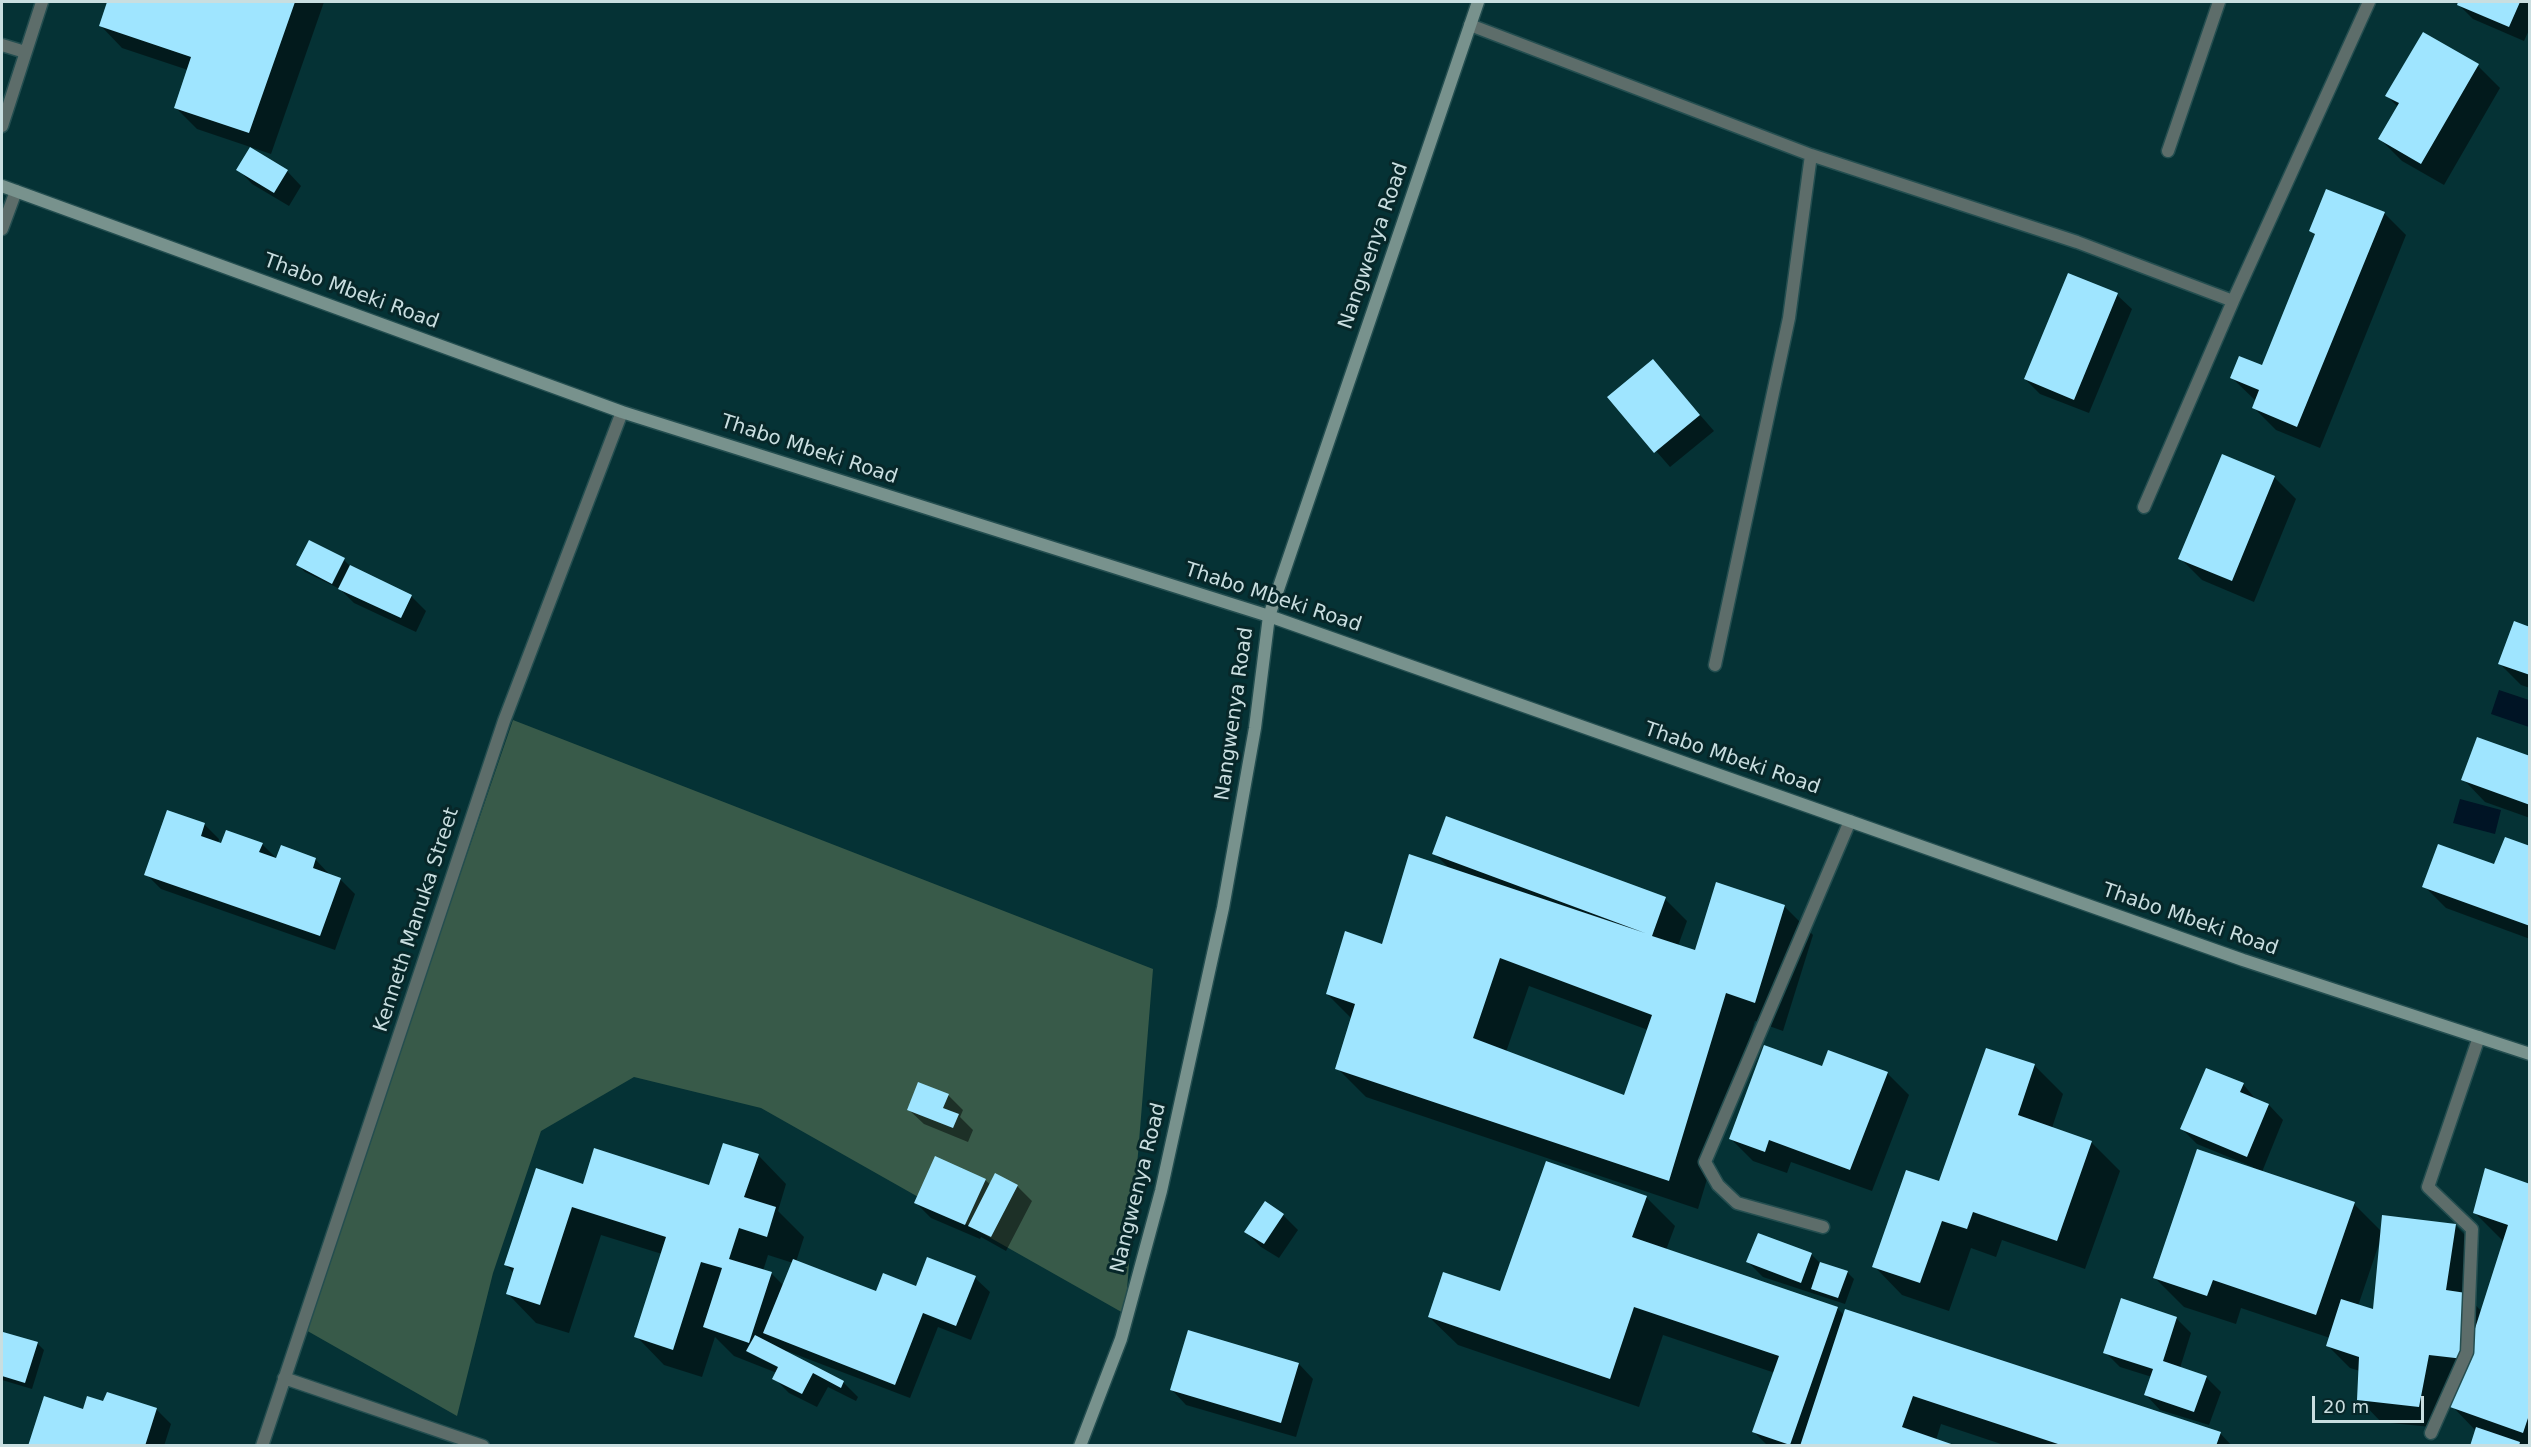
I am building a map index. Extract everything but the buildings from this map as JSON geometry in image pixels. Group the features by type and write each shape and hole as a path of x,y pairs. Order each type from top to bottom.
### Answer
{"main road":[{"name":"Nangwenya Road","path":"1080,1446 1121,1339 1161,1191 1223,908 1255,728 1269,616 1478,2"},
{"name":"Thabo Mbeki Road","path":"2,186 622,412 1269,616 2243,960 2529,1054"}],"street":[{"path":"2,126 42,2"},
{"path":"2168,151 2219,2"},
{"path":"2144,507 2369,2"},
{"path":"1470,25 1811,155 2078,242 2234,301"},
{"path":"2,45 25,52"},
{"path":"1715,665 1788,318 1811,155"},
{"path":"2,229 16,191"},
{"name":"Kenneth Manuka Street","path":"262,1446 504,721 622,412"},
{"path":"1823,1227 1737,1203 1718,1185 1705,1162 1850,821"},
{"path":"2431,1433 2467,1352 2472,1229 2428,1187 2478,1037"},
{"path":"284,1378 483,1446"}],"green space":[{"path":"513,720 1153,969 1125,1314 761,1108 634,1077 541,1131 493,1273 457,1416 304,1329"}],"water":[{"path":"2499,690 2529,700 2529,727 2491,714"},
{"path":"2460,799 2501,810 2495,834 2453,823"}]}
